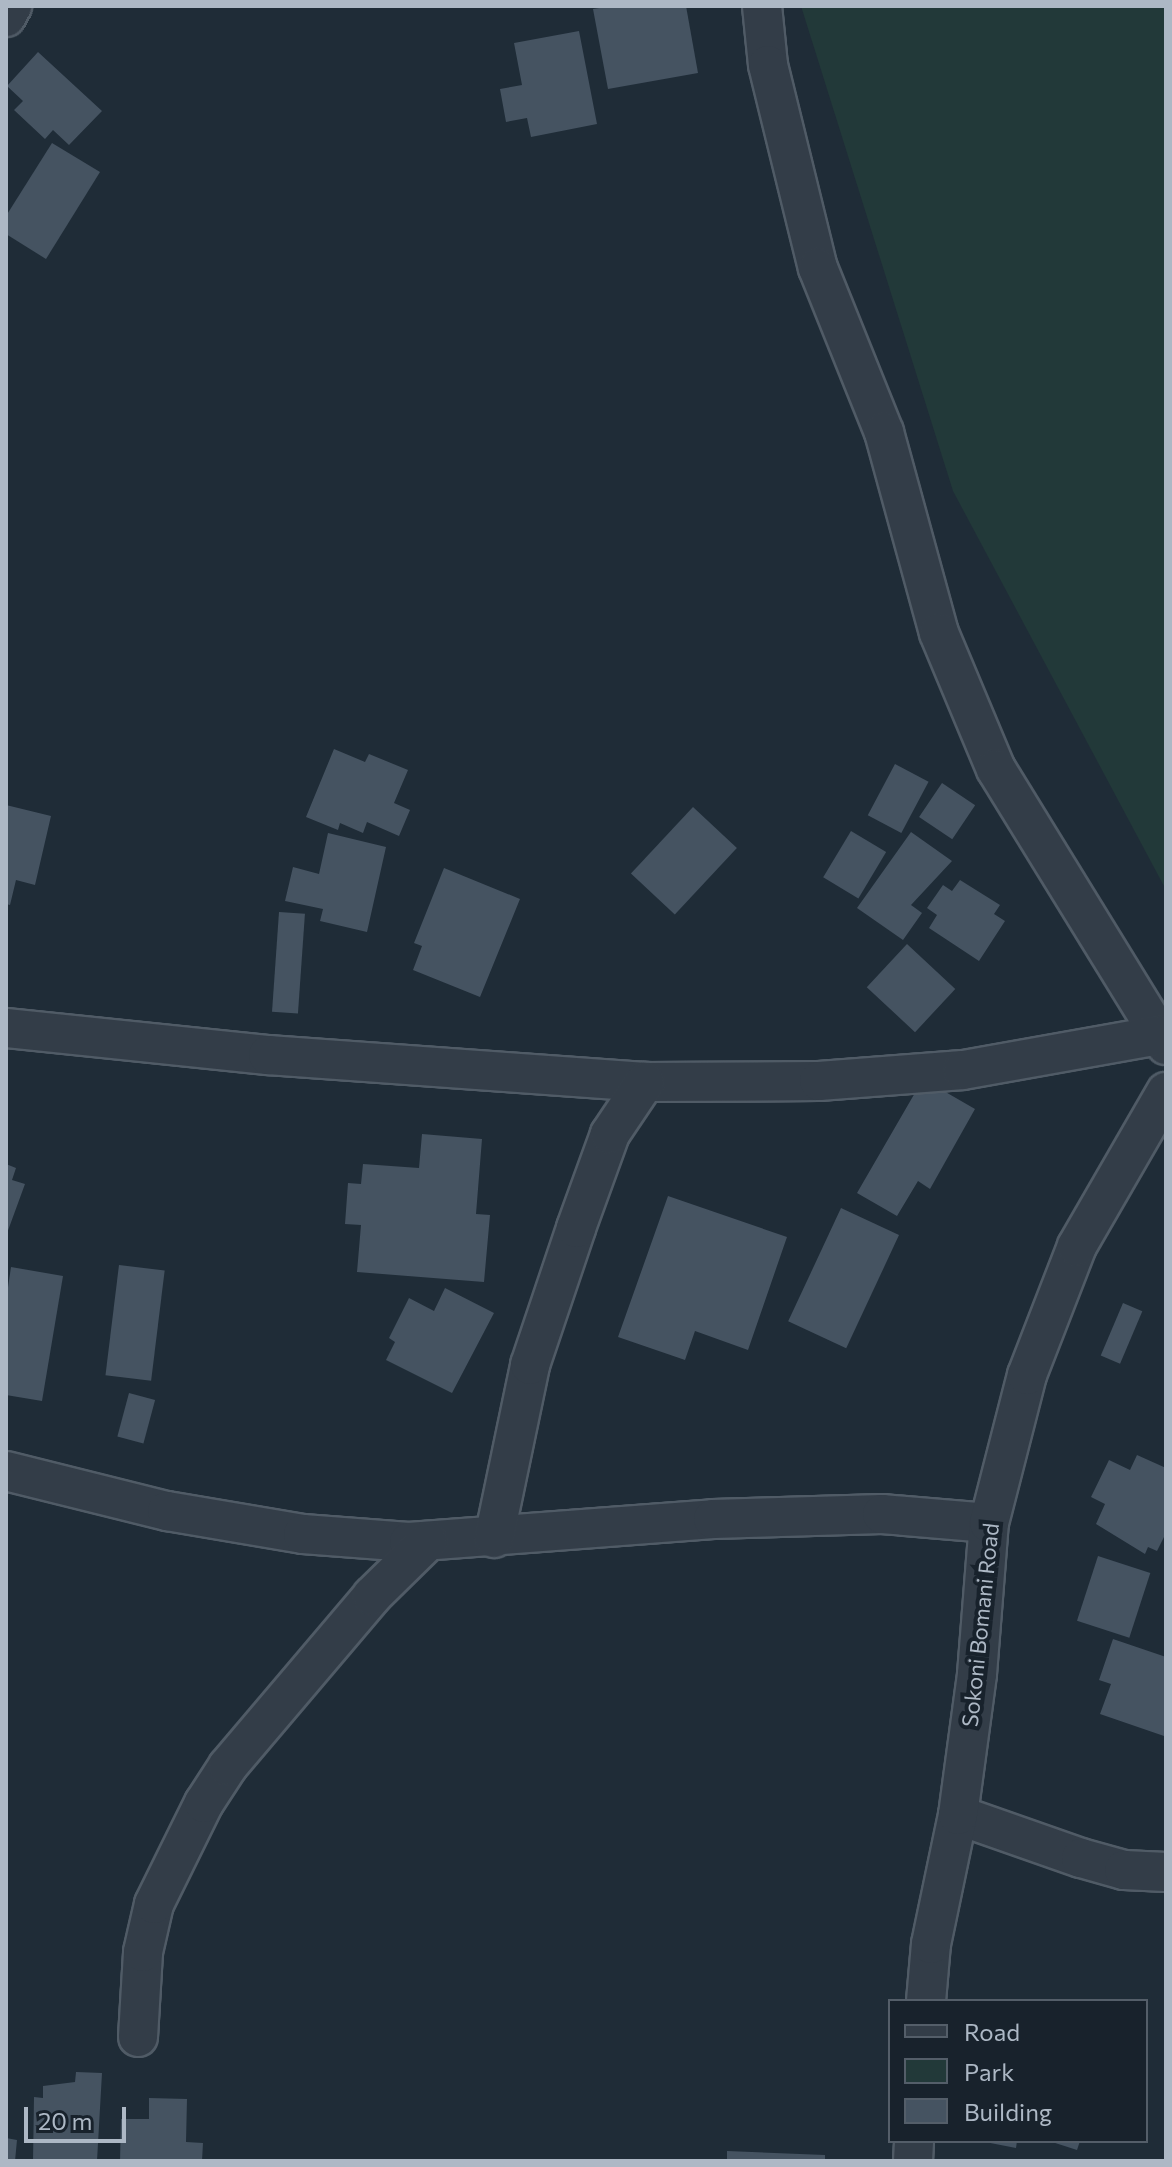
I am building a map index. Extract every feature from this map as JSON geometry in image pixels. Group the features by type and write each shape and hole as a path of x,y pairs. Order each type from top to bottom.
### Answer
{"street":[{"path":"6,1028 268,1055 645,1082 819,1081 963,1070 1163,1040 996,769 939,633 884,432 818,268 768,65 762,6"},
{"path":"586,1077 610,1134"},
{"path":"494,1538 530,1365 610,1134 645,1082"},
{"name":"Sokoni Bomani Road","path":"926,1999 931,1944 958,1815 977,1674 989,1523 1027,1375 1077,1246 1166,1092"},
{"path":"6,1471 167,1511 303,1534 428,1541 713,1519 882,1514 989,1523"},
{"path":"138,2037 143,1952 154,1904 204,1803 228,1766 372,1596 428,1541"},
{"path":"958,1815 1124,1870 1166,1872"}],"green space":[{"path":"801,6 1166,6 1165,888 953,491"}],"building":[{"path":"686,6 698,73 608,89 593,9"},
{"path":"579,31 597,124 531,137 527,118 506,122 500,89 522,85 514,43"},
{"path":"38,52 102,111 69,145 53,130 45,139 14,110 23,101 7,86"},
{"path":"52,143 100,172 46,259 6,234 6,216"},
{"path":"334,749 365,762 369,754 408,770 394,803 410,810 399,836 367,822 363,833 340,823 338,830 306,817"},
{"path":"895,764 929,782 901,833 868,815"},
{"path":"942,783 975,805 952,839 919,817"},
{"path":"6,805 51,816 35,885 16,880 10,905 6,904"},
{"path":"693,807 737,848 675,914 631,874"},
{"path":"851,831 886,852 858,898 823,877"},
{"path":"911,832 952,861 911,905 922,913 903,940 857,908"},
{"path":"328,833 386,847 367,932 320,921 323,909 285,901 293,867 319,874"},
{"path":"444,868 520,899 480,997 413,970 422,946 414,943"},
{"path":"960,880 1000,905 994,914 1005,921 979,961 929,928 937,915 927,908 943,885 952,891"},
{"path":"279,912 305,914 298,1014 272,1012"},
{"path":"907,944 955,989 915,1032 867,987"},
{"path":"923,1079 975,1109 930,1189 918,1181 897,1216 857,1193"},
{"path":"422,1134 482,1139 476,1214 490,1215 484,1282 357,1272 361,1225 345,1224 348,1183 361,1184 363,1164 419,1168"},
{"path":"6,1164 16,1168 12,1180 25,1184 6,1236"},
{"path":"668,1196 787,1237 748,1350 695,1331 685,1360 618,1337"},
{"path":"841,1208 899,1235 846,1348 788,1321"},
{"path":"119,1265 165,1271 151,1381 105,1375"},
{"path":"11,1267 63,1276 42,1401 6,1395 6,1301"},
{"path":"445,1288 494,1313 452,1393 386,1360 395,1342 389,1338 409,1298 434,1311"},
{"path":"1123,1303 1142,1311 1120,1364 1101,1355"},
{"path":"129,1393 155,1400 143,1443 117,1436"},
{"path":"1137,1455 1166,1468 1166,1533 1157,1551 1148,1547 1145,1554 1096,1524 1105,1504 1091,1497 1109,1460 1130,1470"},
{"path":"1098,1556 1150,1573 1129,1638 1077,1621"},
{"path":"1113,1639 1166,1657 1164,1736 1100,1714 1111,1684 1099,1680"},
{"path":"76,2072 102,2073 97,2161 33,2161 34,2097 43,2098 43,2086 75,2082"},
{"path":"149,2098 187,2099 186,2142 203,2143 202,2161 120,2161 121,2119 149,2119"},
{"path":"6,2138 17,2140 15,2161 6,2161"},
{"path":"990,2143 1017,2143 1016,2148"},
{"path":"1055,2143 1079,2143 1077,2150"},
{"path":"727,2151 825,2155 825,2161 727,2161"}]}
